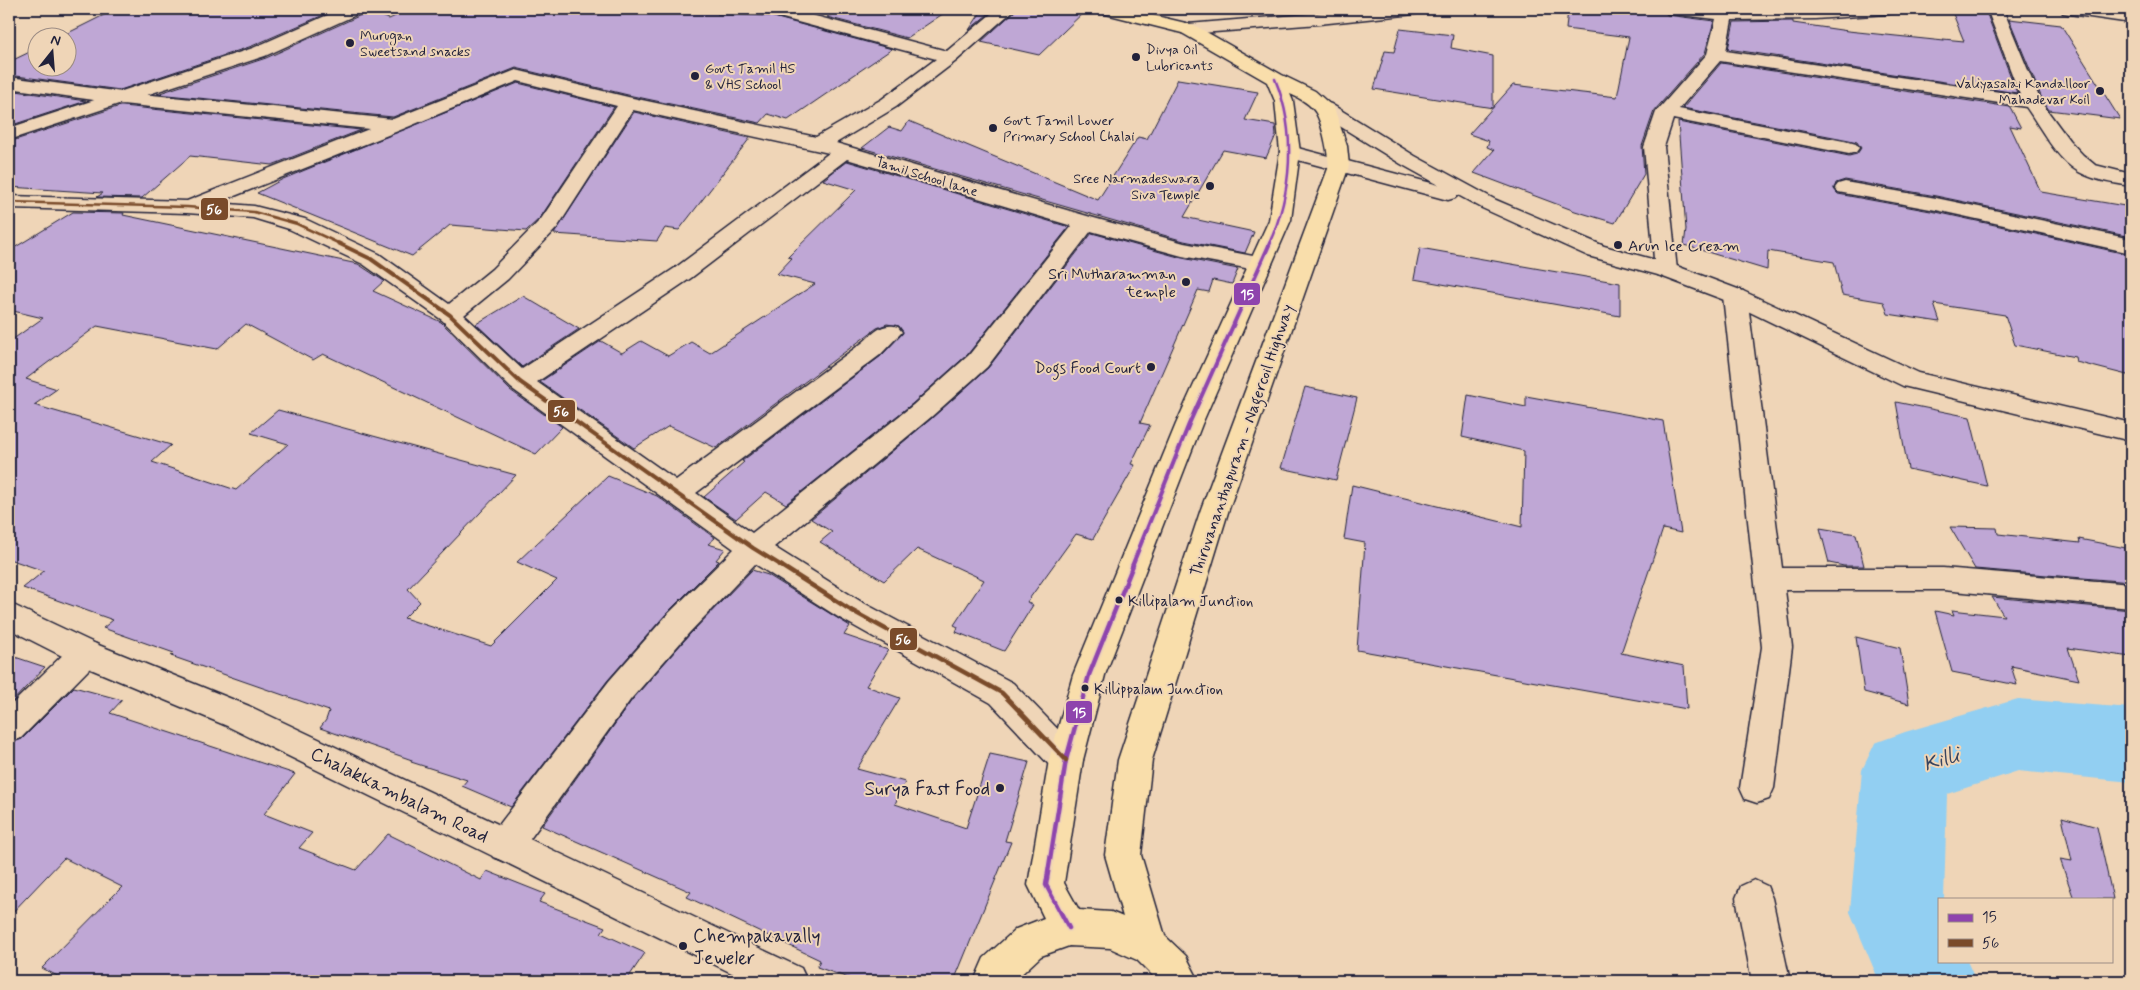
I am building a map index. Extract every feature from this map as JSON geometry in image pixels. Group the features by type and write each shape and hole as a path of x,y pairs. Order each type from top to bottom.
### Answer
{"main road":[{"path":"1108,9 1188,29 1228,50 1275,79 1308,95 1324,108"},
{"path":"1069,928 1046,885 1066,760 1089,675 1190,424 1280,220 1286,190 1290,152 1284,100 1275,79"},
{"name":"Thiruvananthapuram - Nagercoil Highway","path":"1150,947 1124,854 1135,760 1215,509 1339,166 1337,146 1324,108"},
{"path":"992,981 998,971 1029,942 1069,928 1111,930 1150,947 1173,969 1180,981"}],"street":[{"path":"9,134 259,52 350,9"},
{"path":"770,9 950,57"},
{"path":"819,144 889,103 950,57 1007,9"},
{"path":"1188,29 1414,9"},
{"path":"1673,9 1725,15 1815,14 1887,9"},
{"path":"1995,9 2032,102 2058,138 2084,166 2098,173 2131,180"},
{"path":"2068,9 2123,14"},
{"path":"1666,270 1654,147 1666,112 1716,55 1725,15"},
{"path":"1716,55 2032,102"},
{"name":"Tamil School lane","path":"186,208 396,125 516,75 628,103 819,144 1086,223 1182,249 1261,264"},
{"path":"9,82 122,98 396,125"},
{"path":"450,315 500,274 549,223 628,103"},
{"path":"1324,108 1408,160 1488,204 1596,251 1666,270 1735,296 1912,380 2131,432"},
{"path":"1666,112 1849,148"},
{"path":"520,382 683,273 845,151"},
{"path":"1290,152 1488,204"},
{"path":"1845,188 1936,204 2131,246"},
{"path":"9,202 254,212 297,224 371,260 450,315 520,382 753,548 849,609 1002,693 1066,760"},
{"path":"505,845 620,690 678,624 753,548 922,411 978,362 1086,223"},
{"path":"1735,296 1777,646 1757,788"},
{"path":"676,494 871,350 890,332"},
{"path":"1768,579 1943,579 2131,596"},
{"name":"Chalakkambalam Road","path":"9,615 85,653 238,716 788,981"},
{"path":"9,728 85,653"},
{"path":"1754,898 1771,981"}],"building":[{"path":"116,9 337,9 252,46 120,90 31,78 78,78 78,28"},
{"path":"364,9 389,19 411,9 724,9 717,14 770,16 892,49 788,120 768,114 760,123 628,95 516,68 393,117 157,94 266,58 361,15"},
{"path":"840,9 950,9 907,38 827,17"},
{"path":"983,9 994,9 969,30"},
{"path":"1017,9 1087,9 1039,55 981,42"},
{"path":"1568,9 1663,9 1667,15 1714,21 1705,53 1654,111 1642,146 1644,174 1615,223 1575,211 1474,173 1494,150 1487,147 1489,141 1469,134 1513,85 1617,97 1629,37 1566,29"},
{"path":"1951,9 1985,9 2017,93 1728,49 1734,22 1793,21 1793,23 1848,31 1944,41 1943,39 1964,41"},
{"path":"2009,19 2061,25 2120,119 2049,110 2043,101"},
{"path":"1400,29 1453,35 1451,48 1493,56 1493,108 1374,89 1385,51 1394,52"},
{"path":"28,53 28,78 9,75 9,62"},
{"path":"1721,63 2010,107 2021,128 2010,126 2041,192 2131,207 2131,237 1936,196 1845,180 1836,183 1834,189 1838,194 1936,212 2131,255 2131,376 2076,362 2075,357 2015,345 2005,315 1934,304 1940,322 1888,314 1884,302 1842,295 1834,262 1768,251 1767,270 1684,245 1686,230 1678,122 1849,156 1857,154 1861,148 1857,142 1849,140 1683,108"},
{"path":"1178,79 1258,92 1245,120 1275,125 1276,135 1266,158 1223,150 1184,217 1254,232 1245,253 1184,241 862,148 889,127 902,131 909,121 1098,200 1138,137 1147,139"},
{"path":"518,83 614,107 540,218 526,231 450,225 412,256 257,193 283,179"},
{"path":"9,90 86,101 9,126"},
{"path":"120,106 361,130 272,165 190,156 142,198 97,197 103,193 9,187 9,142"},
{"path":"634,112 750,138 679,230 665,228 657,241 554,234"},
{"path":"847,161 1069,227 968,354 912,404 786,504 766,492 736,519 704,497 744,462 742,461 881,356 903,333 899,326 887,324 877,328 716,448 669,426 634,448 540,382 601,341 622,353 641,341 668,356 691,342 710,353 815,284 777,274 792,258 788,257 856,190 823,180"},
{"path":"73,212 124,213 123,215 358,264 384,281 373,291 441,322 510,390 562,427 536,454 323,354 313,360 246,324 217,349 97,326 26,379 57,389 34,405 171,445 152,462 236,490 288,444 251,433 278,410 516,475 408,589 420,602 404,618 491,646 557,580 517,562 608,476 657,496 715,538 708,544 725,549 716,560 719,561 666,614 608,680 511,807 462,786 467,780 411,762 412,760 320,728 326,720 329,711 171,656 174,653 103,628 113,620 23,588 44,571 9,559 9,342 43,318 9,310 9,251"},
{"path":"1092,233 1182,258 1238,269 1232,284 1213,280 1209,292 1198,290 1140,423 1150,425 1131,464 1135,465 1093,539 1076,534 1027,602 1033,605 1004,651 956,632 958,627 954,625 984,580 917,549 884,581 820,542 832,532 811,519 932,418 988,368"},
{"path":"1420,248 1620,283 1620,316 1414,279"},
{"path":"523,296 579,329 522,367 476,324"},
{"path":"1305,387 1357,398 1336,480 1281,468"},
{"path":"1468,395 1526,407 1526,396 1663,421 1681,533 1663,529 1621,653 1684,666 1687,709 1357,650 1365,543 1344,539 1352,485 1522,527 1524,451 1462,437"},
{"path":"1896,402 1970,417 1987,486 1908,469"},
{"path":"1950,527 1997,528 1998,534 2080,543 2079,539 2131,549 2131,582 1975,569"},
{"path":"1820,528 1856,534 1864,566 1844,566 1829,563"},
{"path":"752,570 768,575 850,626 844,635 888,650 866,686 900,698 857,769 905,782 895,804 966,828 990,754 1029,762 1005,841 1011,842 954,981 857,981 817,967 820,960 687,897 691,892 542,826 632,700 690,634"},
{"path":"1992,597 2131,610 2131,657 2068,648 2079,680 2011,666 2017,685 1952,672 1935,611 1954,615 1952,610 2004,616"},
{"path":"1856,637 1900,648 1909,704 1864,692"},
{"path":"9,655 45,667 9,705"},
{"path":"74,687 122,700 110,713 295,774 264,814 312,833 299,848 356,870 388,834 481,880 487,871 545,894 539,902 605,927 601,933 645,953 626,981 67,981 42,968 122,887 64,858 9,916 9,744 22,739"},
{"path":"2062,817 2097,827 2113,899 2074,898 2060,859 2072,861"}],"waterway":[{"name":"Killi","path":"1927,981 1897,912 1905,770 2018,735 2131,745"}],"transit line":[{"name":"15","path":"1069,928 1046,885 1066,760 1089,675 1189,424 1280,220 1290,152 1284,101 1275,79"},
{"name":"56","path":"9,202 187,207 254,212 297,224 371,259 450,315 520,382 753,548 849,609 1002,693 1066,760"}],"place":[{"name":"Murugan Sweetsand snacks","path":"350,43"},
{"name":"Divya Oil Lubricants","path":"1136,57"},
{"name":"Govt Tamil HS & VHS School","path":"695,76"},
{"name":"Valiyasalai Kandalloor Mahadevar Koil","path":"2100,91"},
{"name":"Govt Tamil Lower Primary School Chalai","path":"993,128"},
{"name":"Sree Narmadeswara Siva Temple","path":"1210,186"},
{"name":"Arun Ice Cream","path":"1618,245"},
{"name":"Sri Mutharamman temple","path":"1186,282"},
{"name":"Dogs Food Court","path":"1151,367"},
{"name":"Killipalam Junction","path":"1119,600"},
{"name":"Killippalam Junction","path":"1085,688"},
{"name":"Surya Fast Food","path":"1000,788"},
{"name":"Chempakavally Jeweler","path":"683,946"}]}
